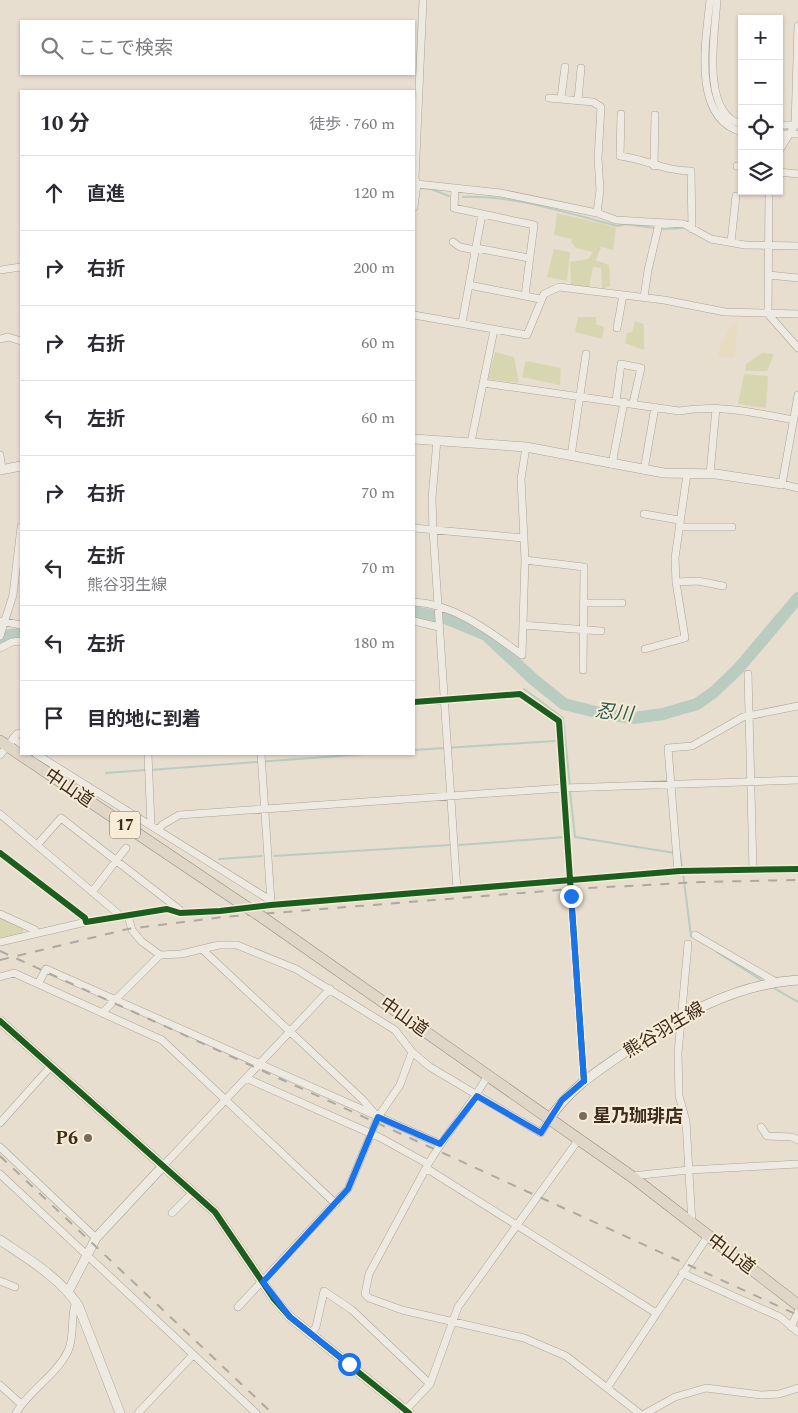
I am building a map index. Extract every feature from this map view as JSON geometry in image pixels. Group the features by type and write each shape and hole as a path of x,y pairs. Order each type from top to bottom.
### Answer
{"highway":[{"name":"中山道","path":"5,745 242,904 550,1118 631,1176 798,1305"}],"street":[{"path":"415,199 423,0"},
{"path":"710,0 705,51 708,98 718,119 738,131"},
{"path":"717,0 713,51 716,96 724,114 738,123"},
{"path":"780,150 796,125 798,26"},
{"path":"561,98 565,67"},
{"path":"578,100 581,68"},
{"path":"549,98 593,102 601,107 598,158 600,190 597,213"},
{"path":"621,114 620,156 636,158 672,172 691,172 692,228"},
{"path":"654,166 655,115"},
{"path":"783,125 796,125"},
{"path":"783,134 798,134"},
{"path":"783,172 798,174"},
{"path":"417,184 501,193 597,213 616,220 684,224 711,239 768,246 798,246"},
{"path":"455,189 454,208 534,225 525,296"},
{"path":"769,195 768,314 798,348"},
{"path":"731,242 736,196"},
{"path":"462,323 482,214"},
{"path":"644,297 648,270 659,224"},
{"path":"453,242 460,248 529,258"},
{"path":"0,270 20,267"},
{"path":"769,275 798,278"},
{"path":"469,285 540,299"},
{"path":"415,315 527,335 531,330 540,299 544,294 559,287 644,297 725,312 798,314"},
{"path":"617,328 623,295"},
{"path":"471,442 494,330"},
{"path":"0,339 8,337 20,341"},
{"path":"571,456 586,354"},
{"path":"612,464 620,401 621,364 641,368 633,403"},
{"path":"483,383 580,395 680,411 696,408 716,408 794,420"},
{"path":"782,484 798,396"},
{"path":"644,470 655,407"},
{"path":"710,474 716,408"},
{"path":"415,439 526,447 644,470 710,474 798,488"},
{"path":"436,440 432,498 433,530 458,890"},
{"path":"415,602 469,618 522,656 525,560 521,479 526,447"},
{"path":"0,455 1,470 20,466"},
{"path":"645,649 685,638 676,582 679,523 687,474"},
{"path":"644,514 679,523 732,527"},
{"path":"415,528 523,538"},
{"path":"1,635 16,577 20,537"},
{"path":"525,560 584,567 583,670"},
{"path":"676,582 698,581 723,586"},
{"path":"583,603 622,603"},
{"path":"415,621 439,625"},
{"path":"3,622 20,624"},
{"path":"523,625 601,631"},
{"path":"0,648 12,642 20,641"},
{"path":"748,674 753,870"},
{"path":"415,702 520,694 559,721 584,1081"},
{"path":"681,871 676,848 668,748 692,746 743,717 798,706"},
{"path":"5,745 20,734"},
{"path":"5,745 20,744"},
{"path":"38,755 159,829 271,902"},
{"path":"148,755 151,825"},
{"path":"261,755 271,902"},
{"path":"159,829 162,825 179,815 564,788 798,780"},
{"path":"0,814 92,892 125,916 132,930 141,941 160,955"},
{"path":"37,845 61,818 180,910 180,913"},
{"path":"92,892 126,848"},
{"path":"0,853 85,918 86,922"},
{"path":"0,942 86,922 167,909 180,913 220,911 271,902 570,882 681,871 798,869"},
{"path":"0,914 35,930 36,933"},
{"path":"695,936 775,983"},
{"path":"688,944 678,1053 680,1096 686,1121 692,1224"},
{"path":"102,1013 160,955 203,950 219,945 237,946 296,969 330,989 395,1030 412,1052 430,1068 541,1133 550,1118"},
{"path":"203,950 363,1100 378,1117"},
{"path":"38,984 46,969 261,1062 440,1144"},
{"path":"0,977 14,973 162,1040 336,1204"},
{"name":"熊谷羽生線","path":"550,1118 562,1100 584,1081 660,1028 726,996 762,985 798,980"},
{"path":"68,1292 96,1238 330,989"},
{"path":"0,1021 216,1212 263,1282 290,1317 406,1412 430,1384 458,1307 579,1139"},
{"path":"238,1308 348,1189 378,1117 400,1085 412,1052"},
{"path":"0,1123 52,1066"},
{"path":"488,1075 477,1096 440,1144 427,1166 369,1274 365,1294 369,1298 402,1310 524,1338 566,1356 639,1413"},
{"path":"246,1078 371,1134 427,1166 656,1313"},
{"path":"761,1127 767,1136 792,1136 798,1140"},
{"path":"0,1147 96,1238"},
{"path":"631,1176 689,1170 798,1164"},
{"path":"0,1174 256,1413"},
{"path":"172,1213 193,1192"},
{"path":"607,1388 708,1236"},
{"path":"0,1240 39,1266 76,1301 99,1354 120,1413"},
{"path":"682,1273 780,1318 798,1332"},
{"path":"0,1281 15,1287"},
{"path":"311,1333 316,1327 324,1291 352,1310 430,1384"},
{"path":"16,1413 21,1404 38,1390 68,1351 76,1301"},
{"path":"791,1327 798,1312"},
{"path":"138,1413 193,1355"},
{"path":"0,1385 21,1404"},
{"path":"646,1413 675,1397 706,1388 760,1395 779,1394 798,1388"}],"shaded area":[{"path":"557,213 616,227 613,250 601,247 596,260 609,265 610,286 602,289 601,268 593,267 589,287 571,289 570,262 588,259 593,252 576,248 571,242 572,239 554,235"},
{"path":"554,249 570,252 567,281 547,277"},
{"path":"578,317 596,317 596,324 604,327 602,339 575,332"},
{"path":"635,321 644,324 644,350 625,343 627,333 632,332"},
{"path":"732,324 737,324 735,357 717,357 721,344"},
{"path":"495,352 514,357 519,383 488,379"},
{"path":"762,353 774,354 767,371 745,371 746,364"},
{"path":"526,361 561,368 560,385 522,377"},
{"path":"744,374 768,376 766,408 738,404"},
{"path":"0,917 23,928 23,933 0,939"}],"waterway":[{"path":"710,85 709,51 711,20"},
{"path":"783,129 789,129"},
{"path":"421,188 431,189 449,196"},
{"path":"463,197 483,197 522,202 618,226 625,224 654,228"},
{"path":"662,229 684,228"},
{"name":"忍川","path":"415,612 445,618 486,635 533,679 564,704 604,714 634,718 663,714 697,704 714,692 738,669 798,598"},
{"name":"忍川","path":"0,642 10,635 20,634"},
{"path":"524,689 563,718 570,786"},
{"path":"415,750 555,741"},
{"path":"150,770 352,755"},
{"path":"106,773 146,770"},
{"path":"570,791 575,837 675,853"},
{"path":"459,845 565,837"},
{"path":"274,856 451,845"},
{"path":"680,853 682,868"},
{"path":"219,859 262,856"},
{"path":"683,873 691,936 694,938"},
{"path":"717,952 764,982"},
{"path":"772,987 798,1002"}],"railway":[{"path":"0,960 128,929 223,917 571,889 701,882 798,880"},
{"path":"0,951 798,1315"},
{"path":"0,1156 272,1413"}],"cycle path":[{"path":"415,702 520,694 559,721 584,1081"},
{"path":"0,853 85,918 86,922 167,909 180,913 220,911 271,905 680,871 798,869"},
{"path":"0,1021 215,1212 274,1299 290,1317 409,1413"}],"place":[{"name":"星乃珈琲店","path":"583,1116"},
{"name":"P6","path":"88,1138"}],"route":[{"path":"349,1364 290,1317 274,1299 263,1282 348,1189 378,1117 440,1144 477,1096 541,1133 562,1100 571,1090 584,1081 571,896"}]}
